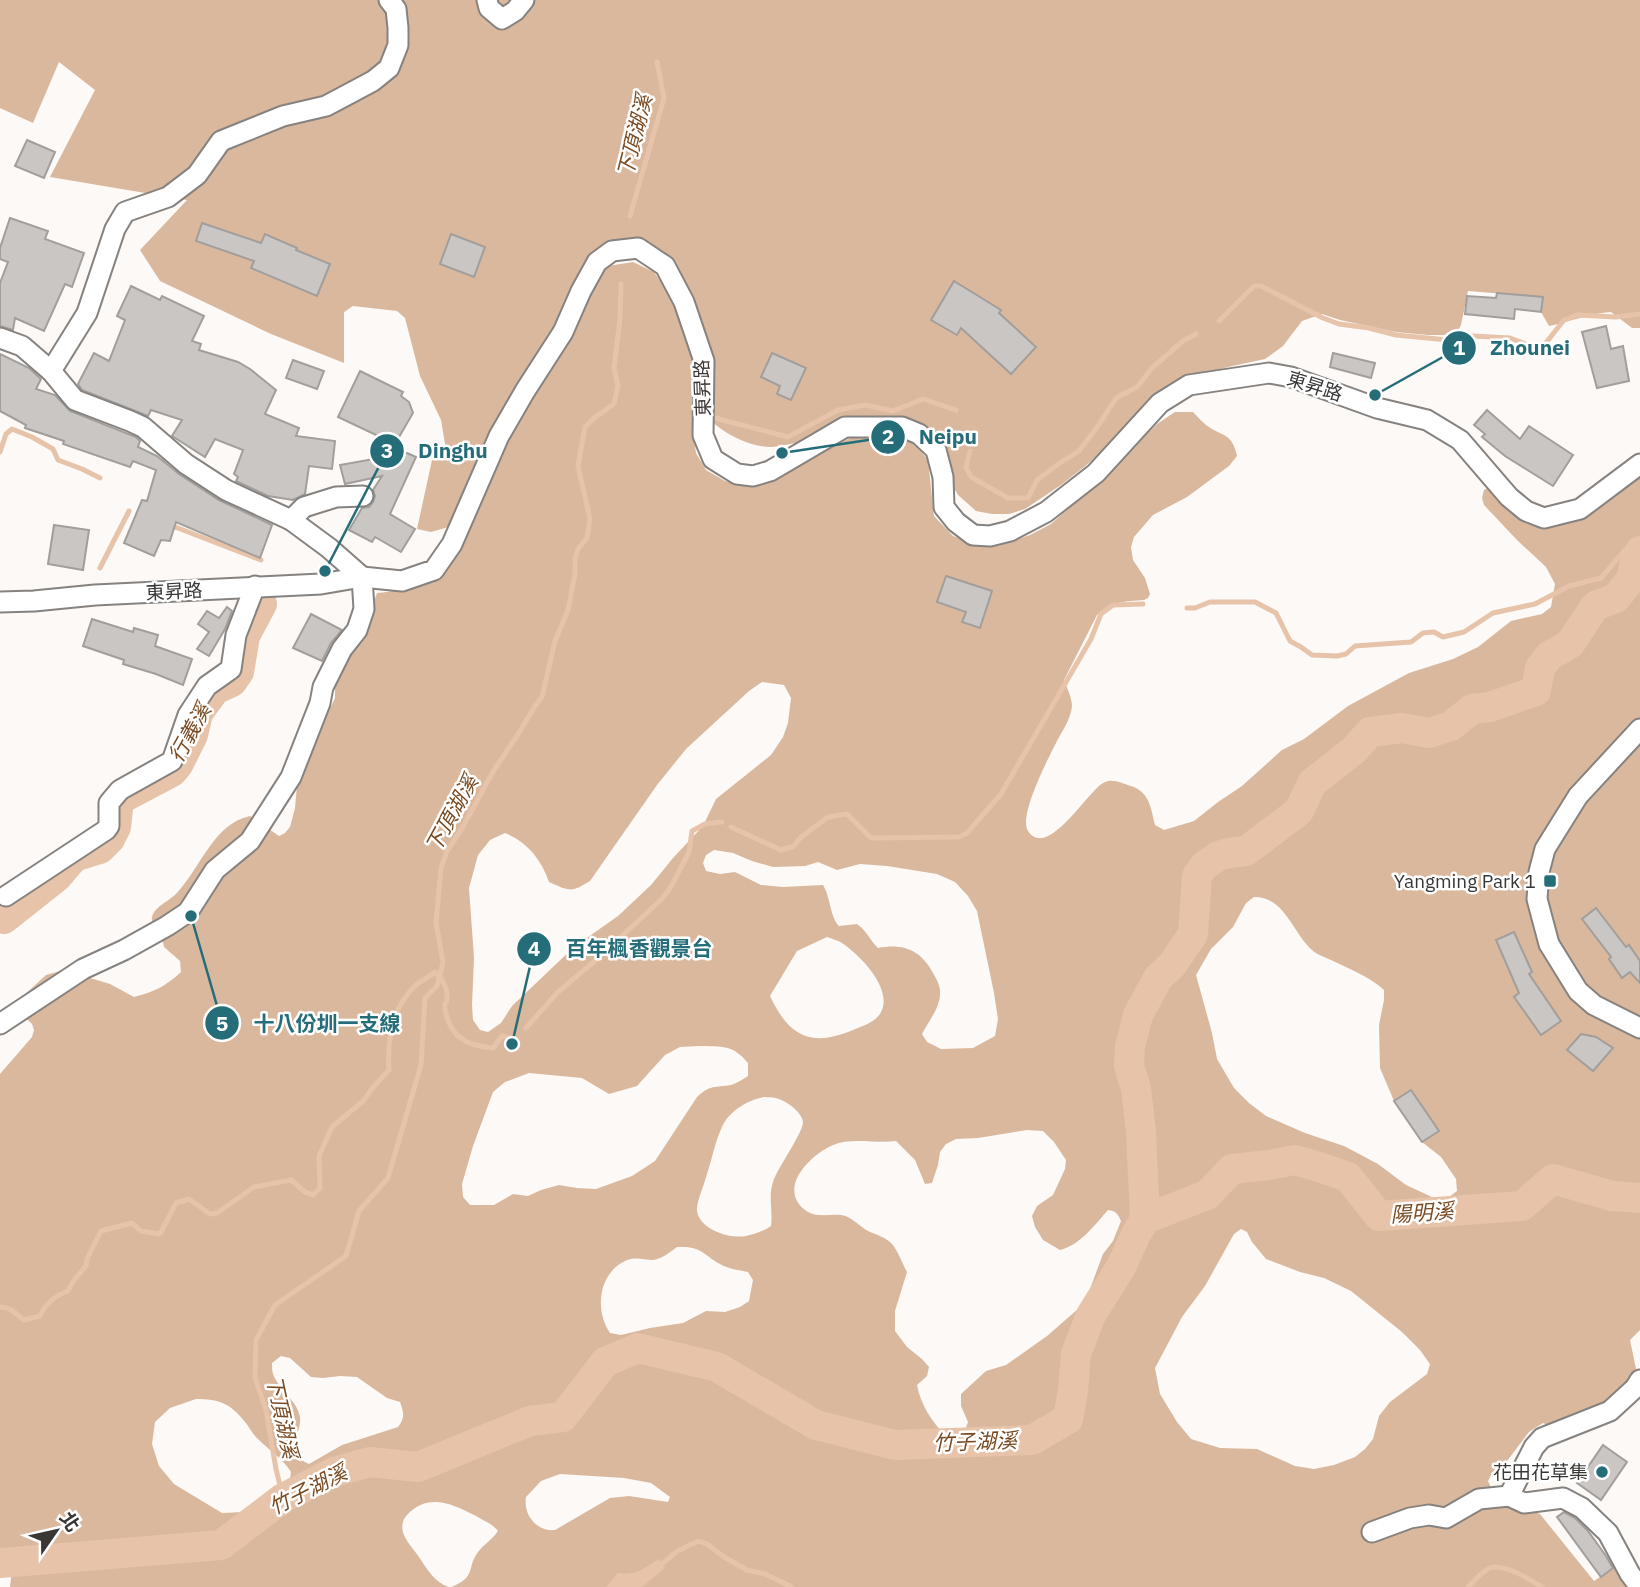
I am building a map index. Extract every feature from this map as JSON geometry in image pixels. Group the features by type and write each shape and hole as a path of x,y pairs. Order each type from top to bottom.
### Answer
{"street":[{"path":"51,371 87,313 115,229 125,212 168,197 178,190 197,175 221,141 284,116 326,106 373,81 389,68 398,45 396,9 389,0"},
{"path":"486,0 489,8 502,19 515,11 524,0"},
{"name":"東昇路","path":"0,602 321,584 362,578 402,581 434,570 452,544 499,436 563,332 597,262 612,251 638,248 665,266 684,302 704,362 703,435 713,458 737,474 752,476 770,471 845,427 902,427 919,434 936,450 943,477 944,507 956,522 973,536 990,536 1010,531 1046,512 1096,474 1160,403 1189,385 1269,373 1291,377 1377,408 1427,421 1460,440 1509,497 1526,511 1544,518 1580,509 1640,464"},
{"path":"0,338 22,346 51,371 75,400 143,427 186,464 226,490 291,520 329,548 362,578 363,609 357,630 342,649 323,687 320,703 291,777 250,841 215,870 188,912 124,950 83,969 0,1024"},
{"path":"291,520 304,508 336,496 363,496"},
{"path":"6,896 106,830 109,826 109,803 120,790 173,761 188,715 207,686 231,669 236,635 255,586"},
{"path":"1640,729 1578,796 1545,849 1536,899 1549,944 1578,991 1594,1005 1640,1028"},
{"path":"1509,1496 1534,1447 1542,1438 1611,1412 1640,1380"},
{"path":"1372,1532 1410,1518 1429,1515 1446,1518 1479,1499 1509,1496 1524,1503 1563,1498 1582,1508 1608,1533 1640,1587"}],"shaded area":[{"path":"0,0 1640,0 1640,328 1632,328 1611,312 1549,326 1541,312 1542,297 1468,291 1461,325 1456,335 1396,332 1322,314 1302,321 1283,346 1265,359 1188,378 1169,387 1148,402 1111,443 1061,485 1025,509 1009,514 992,514 976,511 958,495 949,480 942,445 930,430 918,424 771,447 747,443 717,426 712,422 677,278 617,243 452,526 431,532 417,529 432,460 443,457 445,444 441,420 420,376 405,318 397,311 353,306 344,312 344,363 271,334 160,281 140,250 187,200 50,177 95,90 59,62 33,123 0,108"},
{"path":"633,262 654,272 683,313 698,376 692,425 696,453 706,470 725,481 743,486 757,485 778,477 850,438 883,432 899,436 917,446 928,460 934,516 953,536 981,546 998,546 1030,535 1051,524 1103,478 1157,424 1175,412 1193,412 1232,443 1237,456 1229,466 1187,497 1153,515 1134,537 1131,547 1133,560 1145,578 1150,594 1144,600 1113,605 1097,615 1064,680 1072,703 1070,715 1042,773 1027,813 1028,831 1036,838 1046,837 1057,830 1098,787 1108,781 1122,783 1142,792 1149,802 1155,825 1164,830 1194,821 1242,786 1282,750 1304,739 1348,706 1409,673 1453,659 1478,647 1511,621 1542,614 1551,607 1555,584 1546,567 1484,505 1484,490 1489,487 1515,515 1532,523 1549,526 1581,518 1640,478 1640,1330 1630,1340 1636,1369 1629,1386 1610,1406 1552,1427 1543,1423 1529,1432 1501,1469 1492,1473 1488,1481 1492,1490 1508,1501 1540,1514 1594,1581 1615,1567 1630,1587 451,1587 468,1576 478,1552 498,1531 494,1526 450,1504 432,1502 415,1508 407,1515 402,1530 432,1575 449,1587 10,1587 12,1570 0,1569 0,1074 32,1037 34,1030 18,1006 21,998 46,975 60,971 110,984 134,997 159,988 181,972 180,961 164,947 153,924 153,913 176,894 217,838 237,821 250,816 279,836 290,827 297,785 335,698 335,688 366,624 377,593 429,581 454,560 516,421 600,275 608,266","holes":["762,682 784,685 791,698 788,723 783,737 771,755 716,799 703,826 651,885 618,916 574,947 512,1006 501,1023 488,1032 480,1030 473,1020 474,958 469,888 478,855 490,840 505,833 532,852 549,882 570,889 584,885 590,881 657,785 686,749","714,850 733,853 773,867 805,866 818,862 837,870 860,864 887,866 937,874 955,882 977,911 998,1019 995,1036 973,1048 941,1049 927,1042 922,1034 936,1010 940,991 928,965 910,950 878,948 857,924 839,926 823,885 761,885 735,872 720,874 706,871 703,863 706,855","1254,897 1265,899 1281,909 1314,952 1365,977 1384,990 1379,1025 1380,1068 1394,1101 1422,1142 1441,1157 1456,1179 1457,1191 1449,1197 1432,1197 1406,1185 1378,1164 1344,1146 1266,1116 1249,1103 1234,1088 1217,1059 1196,975 1211,949 1233,927 1246,903","827,937 842,943 866,964 883,994 883,1005 875,1020 825,1038 802,1035 793,1029 777,1010 770,996 797,951","680,1047 727,1048 737,1052 748,1063 748,1076 731,1085 710,1088 697,1097 655,1161 632,1176 596,1189 559,1185 528,1196 513,1194 494,1205 470,1205 463,1197 462,1184 473,1146 493,1092 505,1082 529,1073 582,1078 609,1094 637,1086 665,1055","764,1097 780,1100 794,1108 803,1122 773,1182 771,1226 739,1237 710,1228 699,1218 697,1207 725,1121 734,1111","1027,1130 1043,1131 1066,1160 1065,1169 1053,1195 1037,1206 1032,1216 1043,1240 1060,1250 1080,1239 1108,1210 1116,1213 1121,1221 1078,1309 1047,1336 1006,1365 986,1371 961,1394 961,1406 968,1422 966,1428 956,1435 946,1437 928,1413 917,1385 927,1376 929,1367 907,1347 895,1331 895,1311 907,1272 896,1250 887,1240 848,1217 817,1215 805,1210 797,1201 794,1192 795,1182 807,1164 833,1145 856,1141 896,1141 915,1160 925,1184 932,1183 940,1152 946,1144 956,1139","1241,1229 1247,1232 1266,1259 1324,1278 1351,1291 1402,1332 1430,1364 1427,1374 1390,1402 1379,1416 1373,1439 1355,1457 1314,1469 1295,1466 1257,1449 1220,1448 1191,1439 1177,1422 1160,1394 1155,1368 1182,1317 1205,1286 1234,1234","677,1247 692,1248 723,1266 748,1272 753,1280 749,1301 725,1312 706,1311 683,1323 621,1335 610,1333 605,1324 601,1303 609,1274 625,1261 636,1258 653,1260","281,1356 290,1358 311,1377 357,1377 387,1398 400,1402 402,1421 398,1427 342,1445 309,1464 300,1459 293,1449 300,1424 298,1411 273,1374 272,1363","196,1399 218,1401 234,1410 257,1438 284,1463 291,1472 290,1479 244,1512 222,1513 174,1484 159,1466 152,1444 155,1422 170,1408","560,1474 624,1478 651,1483 670,1497 668,1502 629,1496 610,1498 555,1530 537,1525 529,1516 526,1497 541,1481"]},
{"path":"659,1559 665,1568 642,1587 606,1587 618,1573 635,1572"}],"building":[{"path":"27,140 55,152 44,178 15,166"},
{"path":"10,218 48,231 45,239 84,253 72,287 65,284 44,331 15,318 13,330 0,326 0,283 8,262 0,259 0,248"},
{"path":"202,223 261,243 265,234 330,264 317,296 251,268 254,261 196,241"},
{"path":"451,234 485,247 474,277 440,264"},
{"path":"954,281 1001,310 999,313 1036,347 1011,374 961,328 957,335 931,320"},
{"path":"131,286 160,300 162,296 204,316 192,341 201,344 199,350 238,362 276,390 265,414 299,428 296,436 335,441 332,469 309,466 305,494 293,500 268,496 236,481 238,477 234,474 243,450 215,439 205,457 172,436 182,420 151,410 148,416 82,390 78,384 94,353 109,361 125,320 117,316"},
{"path":"1497,293 1543,297 1541,312 1515,309 1514,319 1465,314 1467,296 1496,298"},
{"path":"1606,326 1611,349 1623,346 1629,381 1597,388 1582,332"},
{"path":"772,353 806,368 791,400 777,394 780,386 761,377"},
{"path":"1333,353 1375,363 1371,378 1330,367"},
{"path":"0,354 29,368 41,379 36,389 55,395 70,411 136,437 140,441 138,447 157,456 219,500 272,525 260,558 176,522 170,541 161,540 154,556 124,543 142,500 147,501 156,470 133,461 130,467 63,444 64,441 25,428 26,425 0,411"},
{"path":"293,360 324,371 317,389 286,378"},
{"path":"360,371 403,392 401,396 409,402 413,413 395,444 338,417"},
{"path":"1487,410 1520,439 1529,426 1573,455 1553,486 1505,456 1482,437 1485,434 1474,425"},
{"path":"407,453 416,457 390,514 415,529 401,552 375,537 372,542 349,530 362,508 369,507 373,502 373,490 382,476 345,484 340,465"},
{"path":"54,525 89,530 83,570 48,564"},
{"path":"946,576 992,591 980,628 962,622 966,612 937,602"},
{"path":"227,607 232,611 209,656 197,649 209,632 198,624 207,611 219,618"},
{"path":"311,614 342,630 331,643 322,661 293,648"},
{"path":"92,619 133,632 134,628 158,635 155,646 192,659 183,685 123,664 124,660 83,646"},
{"path":"1596,908 1640,961 1640,983 1630,972 1622,978 1609,959 1611,957 1582,919"},
{"path":"1514,932 1532,972 1529,974 1561,1021 1541,1035 1514,997 1519,993 1496,940"},
{"path":"1581,1034 1596,1037 1613,1048 1593,1071 1567,1050"},
{"path":"1411,1090 1439,1131 1422,1142 1394,1101"},
{"name":"花田花草集","path":"1603,1445 1627,1462 1601,1500 1577,1483"},
{"path":"1564,1512 1575,1518 1588,1531 1613,1568 1601,1577 1557,1517"}],"waterway":[{"name":"下頂湖溪","path":"630,216 664,98 657,62"},
{"name":"下頂湖溪","path":"283,1498 266,1410 255,1378 256,1340 275,1305 346,1256 359,1211 388,1178 421,1065 425,998 437,986 443,963 436,922 441,868 447,851 494,770 542,697 555,641 568,610 575,574 575,558 587,538 590,519 578,466 585,427 614,404 618,386 614,368 621,284"},
{"path":"1219,321 1254,286 1261,286 1339,324 1396,335 1448,340 1473,336 1510,338 1528,345 1545,344 1564,320 1577,315 1616,317 1640,314"},
{"path":"970,451 966,467 971,477 1008,498 1028,498 1037,480 1079,451 1116,398 1137,387 1153,367 1183,341 1196,334"},
{"path":"715,418 788,437 838,410 866,405 893,411 923,399 956,410"},
{"path":"0,452 6,434 12,429 53,449 58,460 100,478"},
{"path":"100,568 129,511"},
{"path":"170,525 261,560"},
{"path":"1187,608 1210,602 1255,602 1276,613 1290,641 1312,655 1337,656 1346,654 1355,646 1411,642 1423,633 1434,632 1443,637 1464,632 1493,613 1535,604 1569,586 1601,578 1625,550 1640,545"},
{"name":"竹子湖溪","path":"0,1563 221,1545 283,1498 334,1472 370,1462 418,1467 530,1421 563,1417 605,1362 638,1348 717,1367 816,1425 895,1445 1032,1440 1068,1419 1076,1354 1091,1315 1121,1267 1145,1219 1141,1132 1136,1088 1129,1066 1130,1047 1138,1015 1158,978 1172,965 1193,934 1197,876 1204,866 1218,856 1246,851 1299,811 1312,783 1354,750 1370,732 1402,728 1429,733 1451,726 1472,709 1490,707 1536,691 1540,668 1549,656 1570,644 1595,606 1616,598 1631,579 1640,551"},
{"name":"行義溪","path":"0,917 4,919 57,877 74,857 100,849 110,839 116,827 119,800 172,772 178,765 193,735 198,713 215,690 232,682 239,672 245,636 262,604"},
{"path":"731,827 781,850 794,846 800,838 828,817 847,814 871,838 959,837 967,833 1001,794 1091,639 1101,614 1113,605 1143,604"},
{"path":"526,1028 558,992 662,899 689,852 692,831 705,824 722,822"},
{"path":"0,1307 10,1310 24,1320 40,1316 51,1301 68,1291 86,1266 101,1231 132,1223 141,1231 159,1234 176,1203 189,1199 210,1214 217,1213 254,1187 291,1180 313,1195 320,1188 319,1156 332,1127 363,1101 389,1070 390,1036 401,1003 416,985 435,972 447,991 447,1018 455,1033 467,1042 493,1048 502,1036 512,1039"},
{"name":"陽明溪","path":"1145,1219 1207,1195 1232,1169 1295,1160 1348,1177 1379,1216 1522,1206 1553,1179 1612,1196 1640,1198"},
{"path":"663,1563 676,1552 698,1541 747,1570 765,1574 792,1587"},
{"path":"1468,1587 1484,1572 1496,1567 1517,1573 1542,1587"}],"place":[{"name":"Zhounei","path":"1375,395"},
{"name":"Neipu","path":"782,453"},
{"name":"Dinghu","path":"325,571"},
{"name":"Yangming Park 1","path":"1550,881"},
{"name":"十八份圳一支線","path":"191,916"},
{"name":"百年楓香觀景台","path":"512,1044"},
{"name":"花田花草集","path":"1602,1472"}]}
